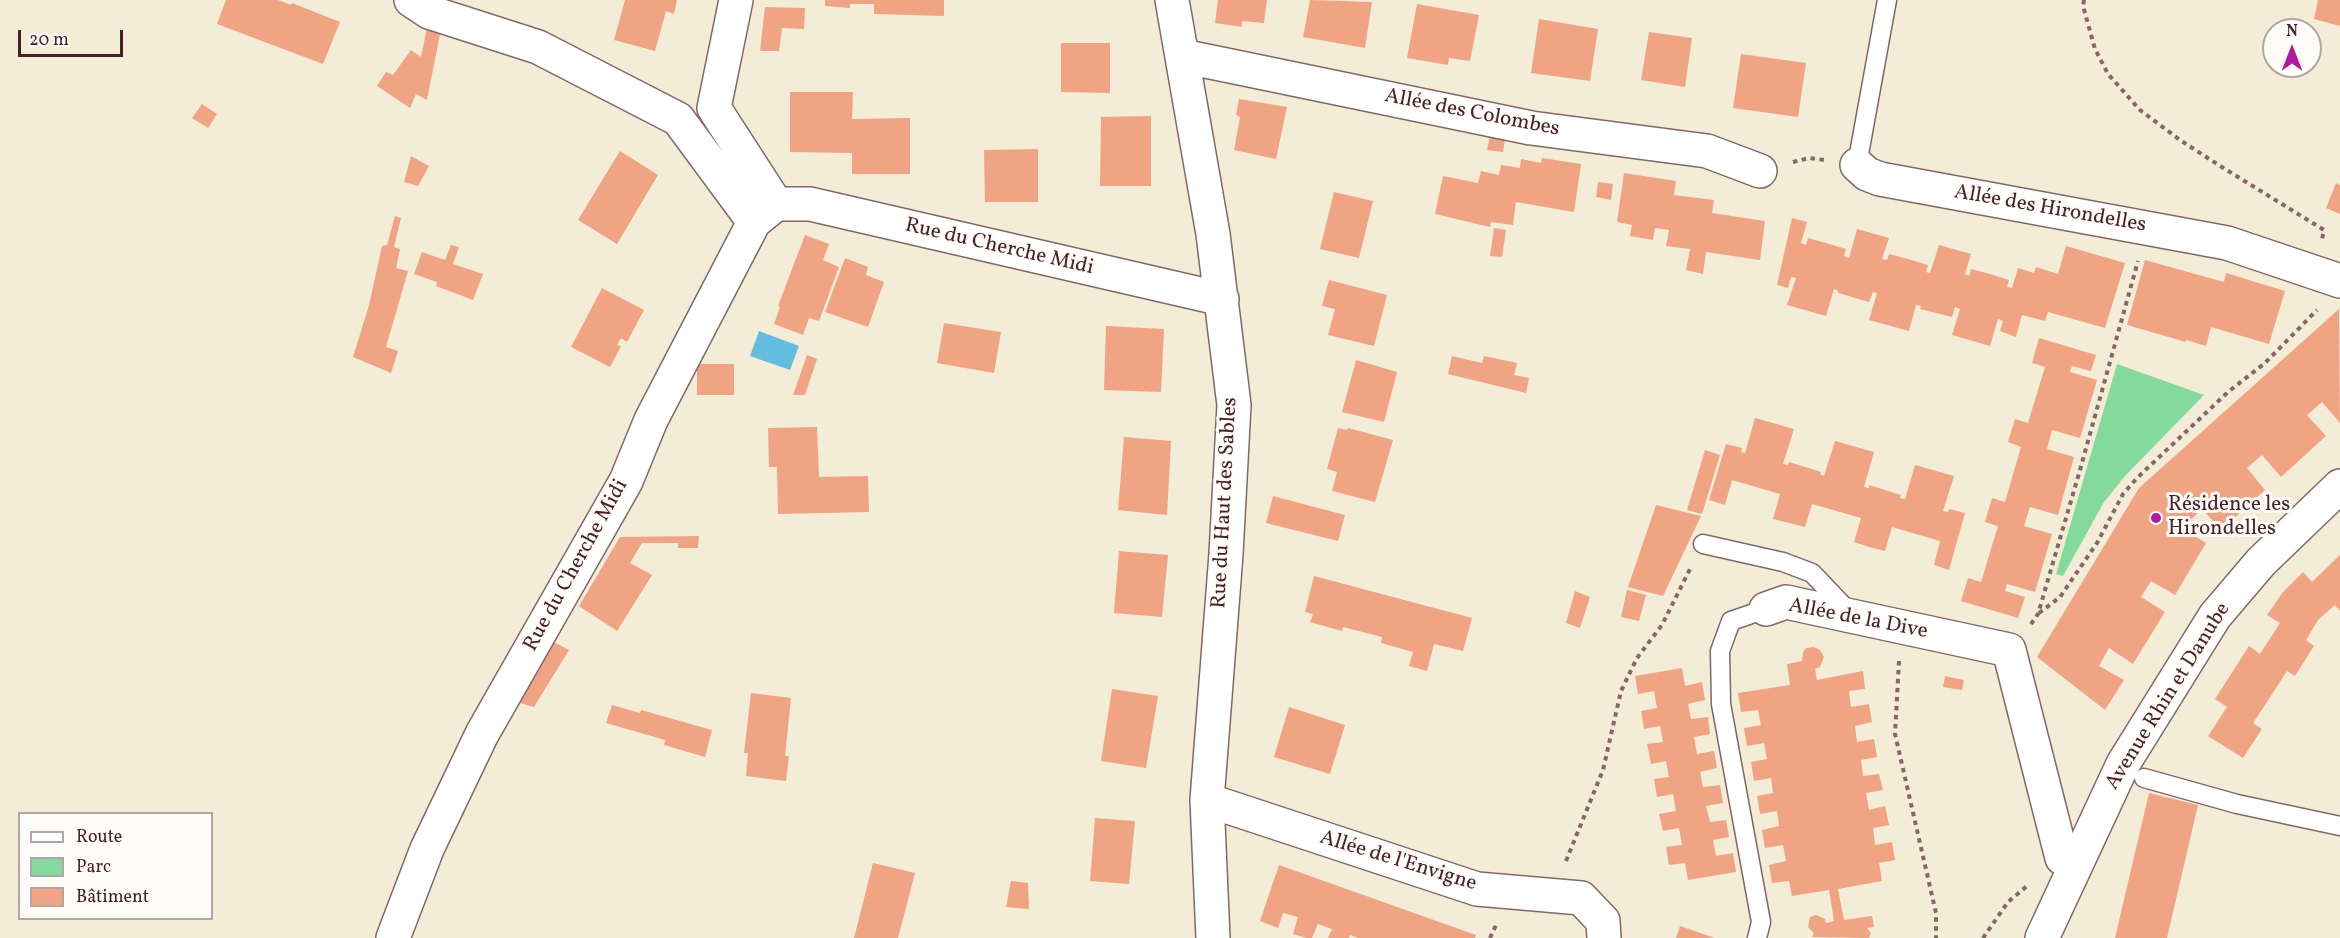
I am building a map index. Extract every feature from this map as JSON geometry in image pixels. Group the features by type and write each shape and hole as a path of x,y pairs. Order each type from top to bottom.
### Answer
{"street":[{"path":"411,0 429,12 538,47 678,119 765,213"},
{"path":"736,0 714,108 765,213"},
{"name":"Rue du Haut des Sables","path":"1172,0 1213,234 1234,405 1226,554 1207,800 1213,938"},
{"name":"Allée des Colombes","path":"1182,56 1531,128 1707,151 1760,171"},
{"name":"Allée des Hirondelles","path":"1857,165 1867,174 1880,179 2227,243 2325,286"},
{"name":"Rue du Cherche Midi","path":"393,938 427,849 482,734 626,481 651,420 765,213 810,204 1222,299"},
{"name":"Avenue Rhin et Danube","path":"2042,938 2123,764 2215,616 2261,562 2340,486"},
{"name":"Allée de la Dive","path":"1766,609 1786,602 2009,650"},
{"path":"2009,650 2062,858 2075,865"},
{"name":"Allée de l'Envigne","path":"1207,800 1477,889 1581,898 1603,921 1604,938"}],"lane":[{"path":"1857,165 1887,0"},
{"path":"1703,544 1784,562 1812,573 1854,618"},
{"name":"Allée de la Dive","path":"1757,938 1761,922 1721,704 1720,651 1731,621 1766,609"},
{"path":"2144,778 2237,804 2340,826"}],"path":[{"path":"2038,614 2060,597 2097,543 2123,494 2228,392 2265,363 2325,286 2325,230 2198,152 2140,110 2108,74 2095,49 2083,6 2084,0"},
{"path":"1760,171 1809,158 1857,165"},
{"path":"2009,650 2023,637 2038,614 2146,228"},
{"path":"1545,895 1570,855 1603,770 1621,692 1637,658 1662,625 1703,544"},
{"path":"1898,627 1899,675 1895,734 1936,913 1936,938"}],"green space":[{"path":"2117,364 2204,395 2125,476 2104,502 2063,576 2056,574"}],"water":[{"path":"759,331 799,346 790,370 750,356"}],"building":[{"path":"226,0 278,0 291,5 292,3 340,22 323,64 217,24"},
{"path":"625,0 677,0 674,14 666,11 655,51 614,40"},
{"path":"825,0 944,0 944,16 874,14 874,4 850,4 850,8 825,6"},
{"path":"1218,0 1267,0 1264,23 1242,21 1242,27 1215,23"},
{"path":"1310,0 1372,2 1365,48 1303,37"},
{"path":"2318,0 2340,0 2340,26 2322,21 2322,18 2314,18"},
{"path":"1417,4 1479,15 1470,61 1449,58 1448,65 1407,58"},
{"path":"765,7 805,8 804,29 782,28 779,51 760,51"},
{"path":"1539,19 1598,29 1590,81 1531,73"},
{"path":"427,28 440,34 427,100 416,94 410,108 377,86 386,72 393,75 411,50 421,57"},
{"path":"1649,32 1692,38 1685,87 1641,80"},
{"path":"1061,43 1110,43 1110,93 1061,92"},
{"path":"1741,54 1806,63 1798,117 1733,108"},
{"path":"790,92 853,92 852,119 910,118 910,174 852,174 852,153 790,152"},
{"path":"1239,99 1287,107 1276,159 1234,150 1240,117 1236,115"},
{"path":"202,104 217,114 208,128 192,118"},
{"path":"1151,116 1151,186 1100,186 1101,117"},
{"path":"1491,131 1506,133 1503,152 1487,150"},
{"path":"1038,149 1038,202 985,202 984,150"},
{"path":"620,151 658,175 617,244 578,220"},
{"path":"411,156 429,166 418,186 404,182"},
{"path":"1542,158 1581,164 1574,212 1516,202 1513,225 1491,222 1490,227 1435,214 1443,176 1478,183 1481,171 1499,175 1501,165 1520,168 1521,159 1541,163"},
{"path":"1624,173 1676,181 1674,195 1714,200 1712,213 1765,221 1760,260 1706,252 1703,274 1686,270 1690,249 1666,246 1669,230 1655,228 1653,240 1630,236 1632,225 1617,222"},
{"path":"1598,182 1613,184 1611,200 1596,197"},
{"path":"2336,183 2340,185 2340,214 2326,208"},
{"path":"1334,192 1373,201 1359,258 1320,249"},
{"path":"395,216 401,218 394,247 400,249 396,268 408,271 386,347 398,351 391,373 353,357 369,305 382,246 387,245"},
{"path":"1792,218 1807,222 1801,243 1806,245 1808,238 1846,249 1844,256 1849,258 1857,229 1889,238 1882,259 1887,260 1889,254 1908,259 1928,265 1926,272 1930,273 1939,245 1971,254 1965,274 1969,276 1971,269 1990,274 2009,280 2007,287 2012,288 2018,268 2034,273 2036,267 2058,274 2066,246 2125,263 2105,328 2048,312 2045,321 2022,315 2016,337 2000,331 2003,321 1998,319 1990,346 1952,335 1960,309 1955,307 1952,317 1920,309 1921,306 1916,305 1909,331 1869,320 1877,293 1873,292 1869,302 1838,293 1834,289 1826,316 1787,305 1796,278 1791,277 1788,288 1777,285"},
{"path":"1494,228 1506,230 1502,257 1490,256"},
{"path":"805,235 829,244 823,260 839,267 819,321 809,318 803,335 774,324 780,307 778,306"},
{"path":"451,245 459,247 453,264 483,274 473,300 436,286 437,282 414,274 422,252 445,260"},
{"path":"845,258 868,267 866,275 884,282 868,327 825,312"},
{"path":"2145,260 2224,282 2226,273 2285,291 2269,344 2211,327 2206,346 2127,325"},
{"path":"1329,280 1387,295 1374,346 1328,335 1335,309 1322,306"},
{"path":"602,288 644,310 627,342 621,338 617,345 621,346 610,367 571,347"},
{"name":"Résidence les Hirondelles","path":"2339,309 2340,423 2322,402 2307,415 2326,436 2281,477 2262,455 2247,468 2265,490 2221,530 2202,509 2182,528 2206,543 2175,595 2151,581 2141,597 2165,612 2133,664 2109,648 2099,666 2124,680 2105,710 2037,657 2139,488"},
{"path":"944,323 1001,332 994,373 937,363"},
{"path":"1106,326 1164,329 1161,392 1104,390"},
{"path":"2039,338 2096,355 2091,371 2072,366 2070,372 2097,380 2080,438 2052,430 2047,449 2074,457 2058,515 2030,507 2024,526 2052,534 2035,592 2007,584 2005,591 2025,597 2018,618 1961,601 1968,578 1981,582 1998,526 1985,522 1992,498 2005,502 2021,447 2008,442 2015,419 2028,423 2045,367 2032,363"},
{"path":"807,355 817,359 805,395 793,395"},
{"path":"1452,356 1482,363 1484,356 1517,363 1514,375 1529,378 1526,393 1448,374"},
{"path":"1356,360 1397,372 1384,422 1342,412"},
{"path":"697,364 734,364 734,395 697,395"},
{"path":"1755,418 1794,429 1783,464 1788,465 1789,462 1821,472 1820,474 1824,476 1835,441 1874,452 1864,487 1869,488 1869,485 1901,495 1900,498 1905,499 1915,465 1954,476 1943,511 1948,512 1949,509 1965,513 1949,570 1934,565 1940,541 1892,527 1885,551 1869,547 1854,542 1861,518 1812,504 1805,527 1773,519 1780,494 1732,480 1725,505 1709,500 1726,444 1742,448 1741,452 1745,453"},
{"path":"817,427 819,477 868,476 869,512 778,514 777,467 769,467 768,428"},
{"path":"1338,428 1347,430 1348,428 1393,440 1375,502 1332,491 1337,472 1327,469"},
{"path":"1124,437 1171,441 1167,515 1118,510"},
{"path":"1705,450 1720,455 1702,514 1687,510"},
{"path":"1273,496 1345,515 1338,541 1266,523"},
{"path":"1656,505 1701,516 1663,596 1628,587"},
{"path":"699,536 698,548 678,548 678,543 642,543 630,563 652,575 617,631 579,606 620,537"},
{"path":"1119,551 1168,555 1162,617 1114,613"},
{"path":"2340,555 2340,611 2335,605 2318,620 2306,640 2314,646 2295,676 2287,671 2253,723 2262,729 2243,758 2208,736 2227,707 2215,699 2249,646 2260,654 2280,623 2267,615 2283,592 2303,572 2312,582"},
{"path":"1314,576 1472,618 1463,651 1434,644 1427,671 1409,666 1413,652 1381,643 1382,637 1343,627 1342,631 1310,622 1313,614 1305,612"},
{"path":"1627,590 1646,595 1639,621 1621,617"},
{"path":"1575,591 1590,597 1580,628 1566,623"},
{"path":"548,639 569,650 534,707 512,701"},
{"path":"1814,647 1820,650 1824,657 1820,667 1815,669 1817,680 1863,671 1865,689 1849,691 1851,707 1869,704 1872,722 1855,726 1857,742 1874,739 1877,757 1861,760 1863,776 1879,774 1883,790 1866,793 1869,810 1885,806 1889,825 1873,828 1875,845 1892,842 1895,860 1879,863 1882,881 1838,889 1844,920 1872,916 1874,927 1867,928 1871,933 1869,938 1812,937 1814,933 1808,927 1810,917 1816,915 1825,919 1826,923 1834,921 1829,890 1792,896 1789,881 1772,883 1769,865 1786,861 1783,845 1765,848 1762,830 1779,826 1777,811 1760,814 1757,796 1773,793 1771,778 1754,781 1751,762 1767,759 1764,743 1747,746 1744,728 1761,725 1758,710 1741,712 1738,693 1790,685 1787,664 1802,661 1806,648"},
{"path":"1682,668 1685,686 1702,682 1705,700 1688,704 1691,719 1708,717 1710,734 1694,737 1697,754 1714,751 1717,768 1700,772 1703,787 1720,785 1723,803 1706,806 1710,822 1726,820 1729,837 1713,840 1716,856 1733,853 1736,872 1688,880 1685,863 1669,865 1666,847 1682,845 1679,828 1663,831 1659,814 1676,811 1673,794 1657,797 1654,779 1669,777 1666,761 1651,764 1647,744 1663,742 1660,726 1644,729 1641,711 1657,708 1654,691 1638,694 1635,676"},
{"path":"1945,676 1964,680 1962,690 1943,687"},
{"path":"1112,689 1158,696 1146,768 1101,761"},
{"path":"751,693 791,698 785,756 789,756 786,781 746,776 748,753 744,753"},
{"path":"612,705 640,713 641,710 712,730 705,757 664,745 665,740 606,723"},
{"path":"1289,707 1345,725 1330,774 1274,757"},
{"path":"2149,793 2198,805 2167,938 2115,938"},
{"path":"1095,818 1135,821 1129,884 1090,881"},
{"path":"873,863 915,873 898,938 854,938"},
{"path":"1279,865 1476,935 1475,938 1358,938 1350,935 1349,938 1328,938 1332,929 1318,924 1312,938 1293,934 1298,917 1283,913 1278,928 1260,921"},
{"path":"1011,881 1028,883 1029,909 1006,907"},
{"path":"1680,926 1715,938 1676,938"}],"place":[{"name":"Résidence les Hirondelles","path":"2156,518"}]}
